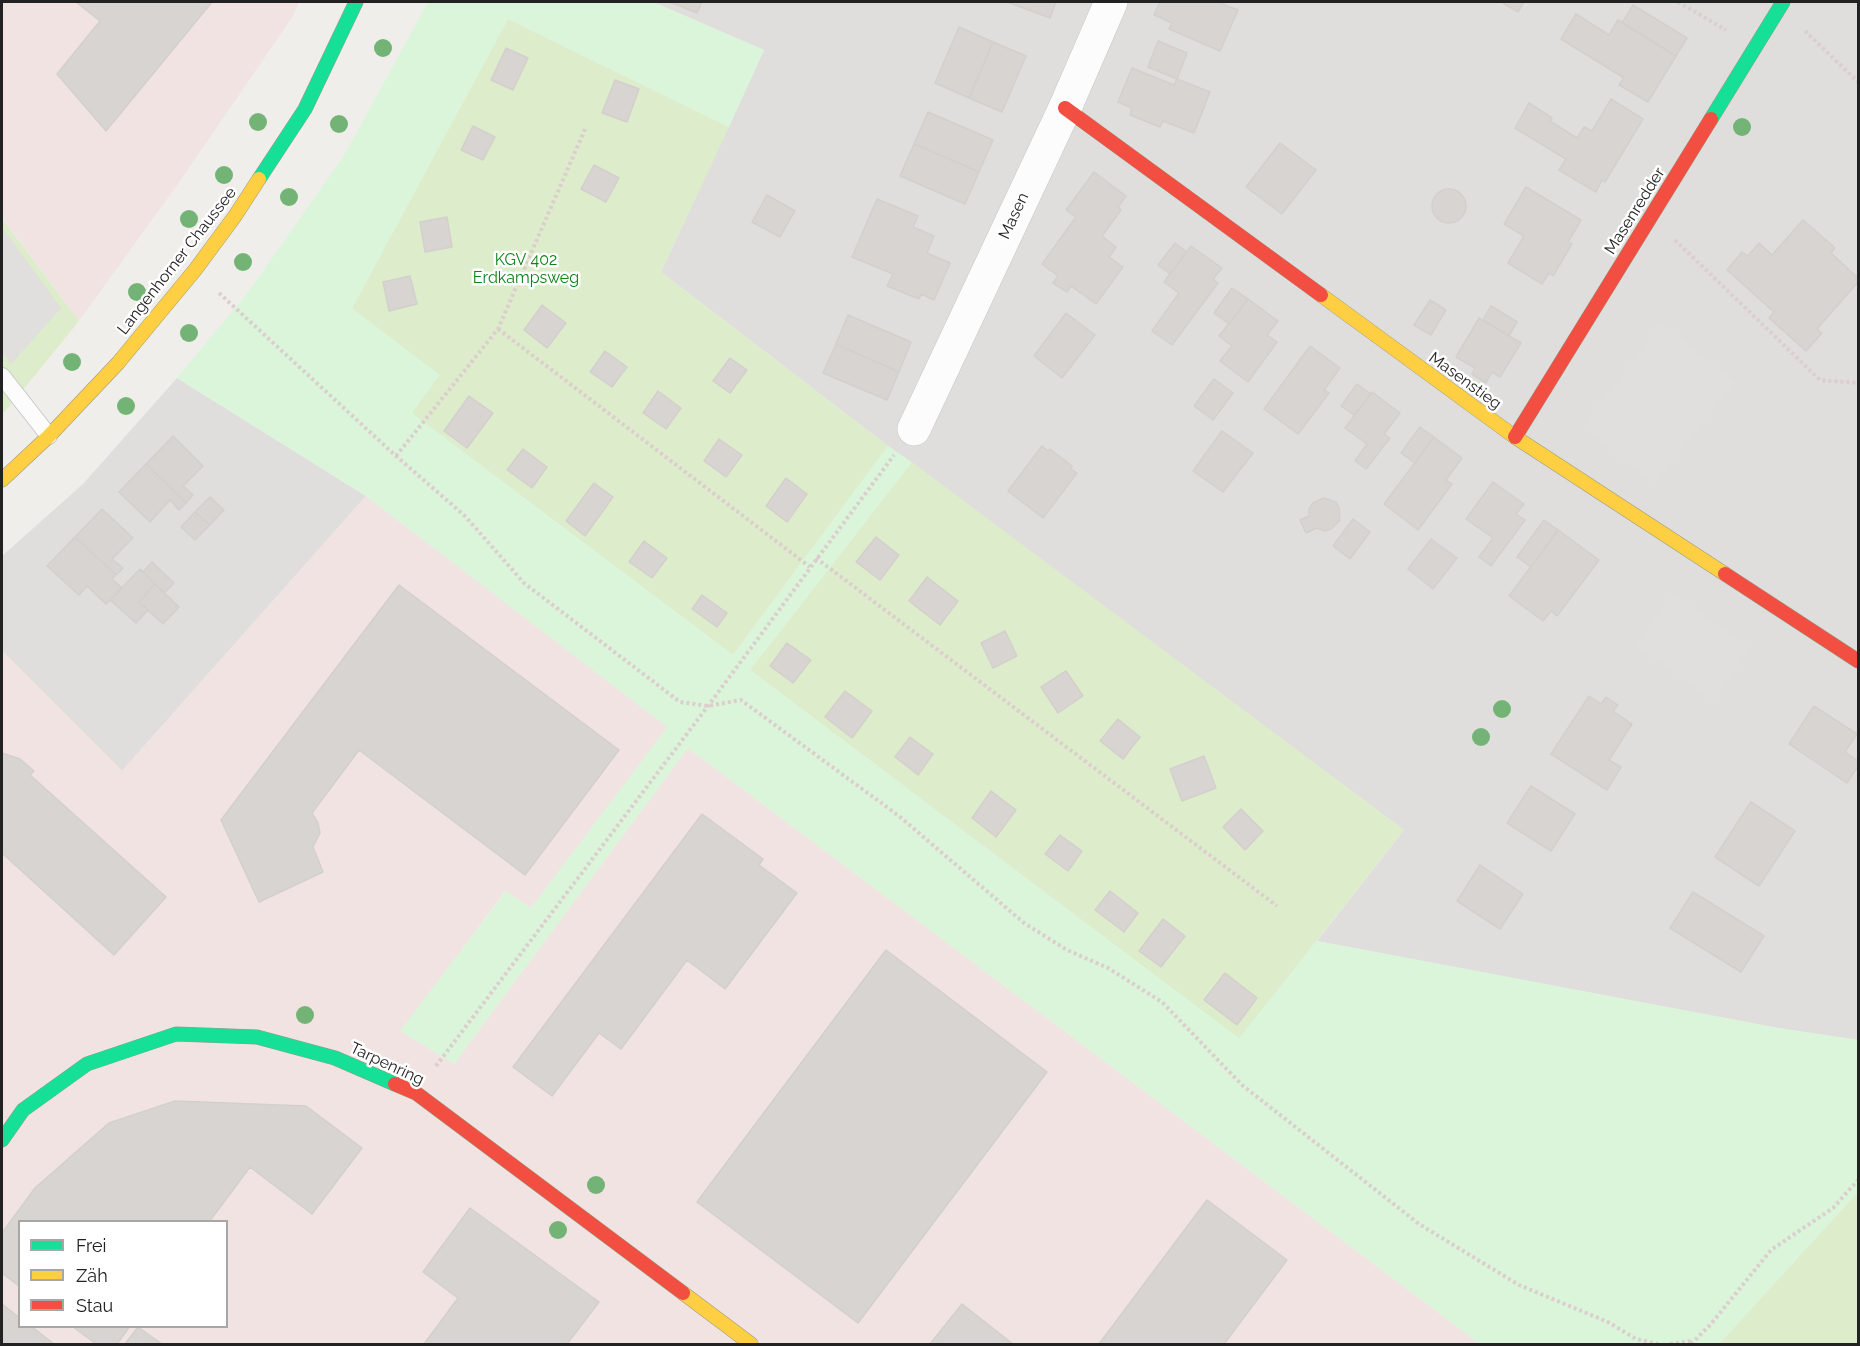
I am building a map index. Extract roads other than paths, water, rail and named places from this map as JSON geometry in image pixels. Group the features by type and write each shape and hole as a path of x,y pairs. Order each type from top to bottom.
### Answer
{"street":[{"name":"Langenhorner Chaussee","path":"2,480 49,436 118,363 195,270 235,216 306,110 356,2"},
{"name":"Masen","path":"914,429 1065,108 1111,2"},
{"name":"Masenredder","path":"1515,437 1782,4"},
{"name":"Masenstieg","path":"1065,108 1515,437 1858,662"},
{"name":"Tarpenring","path":"2,1140 23,1110 87,1064 176,1034 257,1037 335,1058 416,1093 751,1344"}],"lane":[{"path":"2,376 49,436"}],"park label":[{"name":"KGV 402 Erdkampsweg","path":"526,269"}]}
